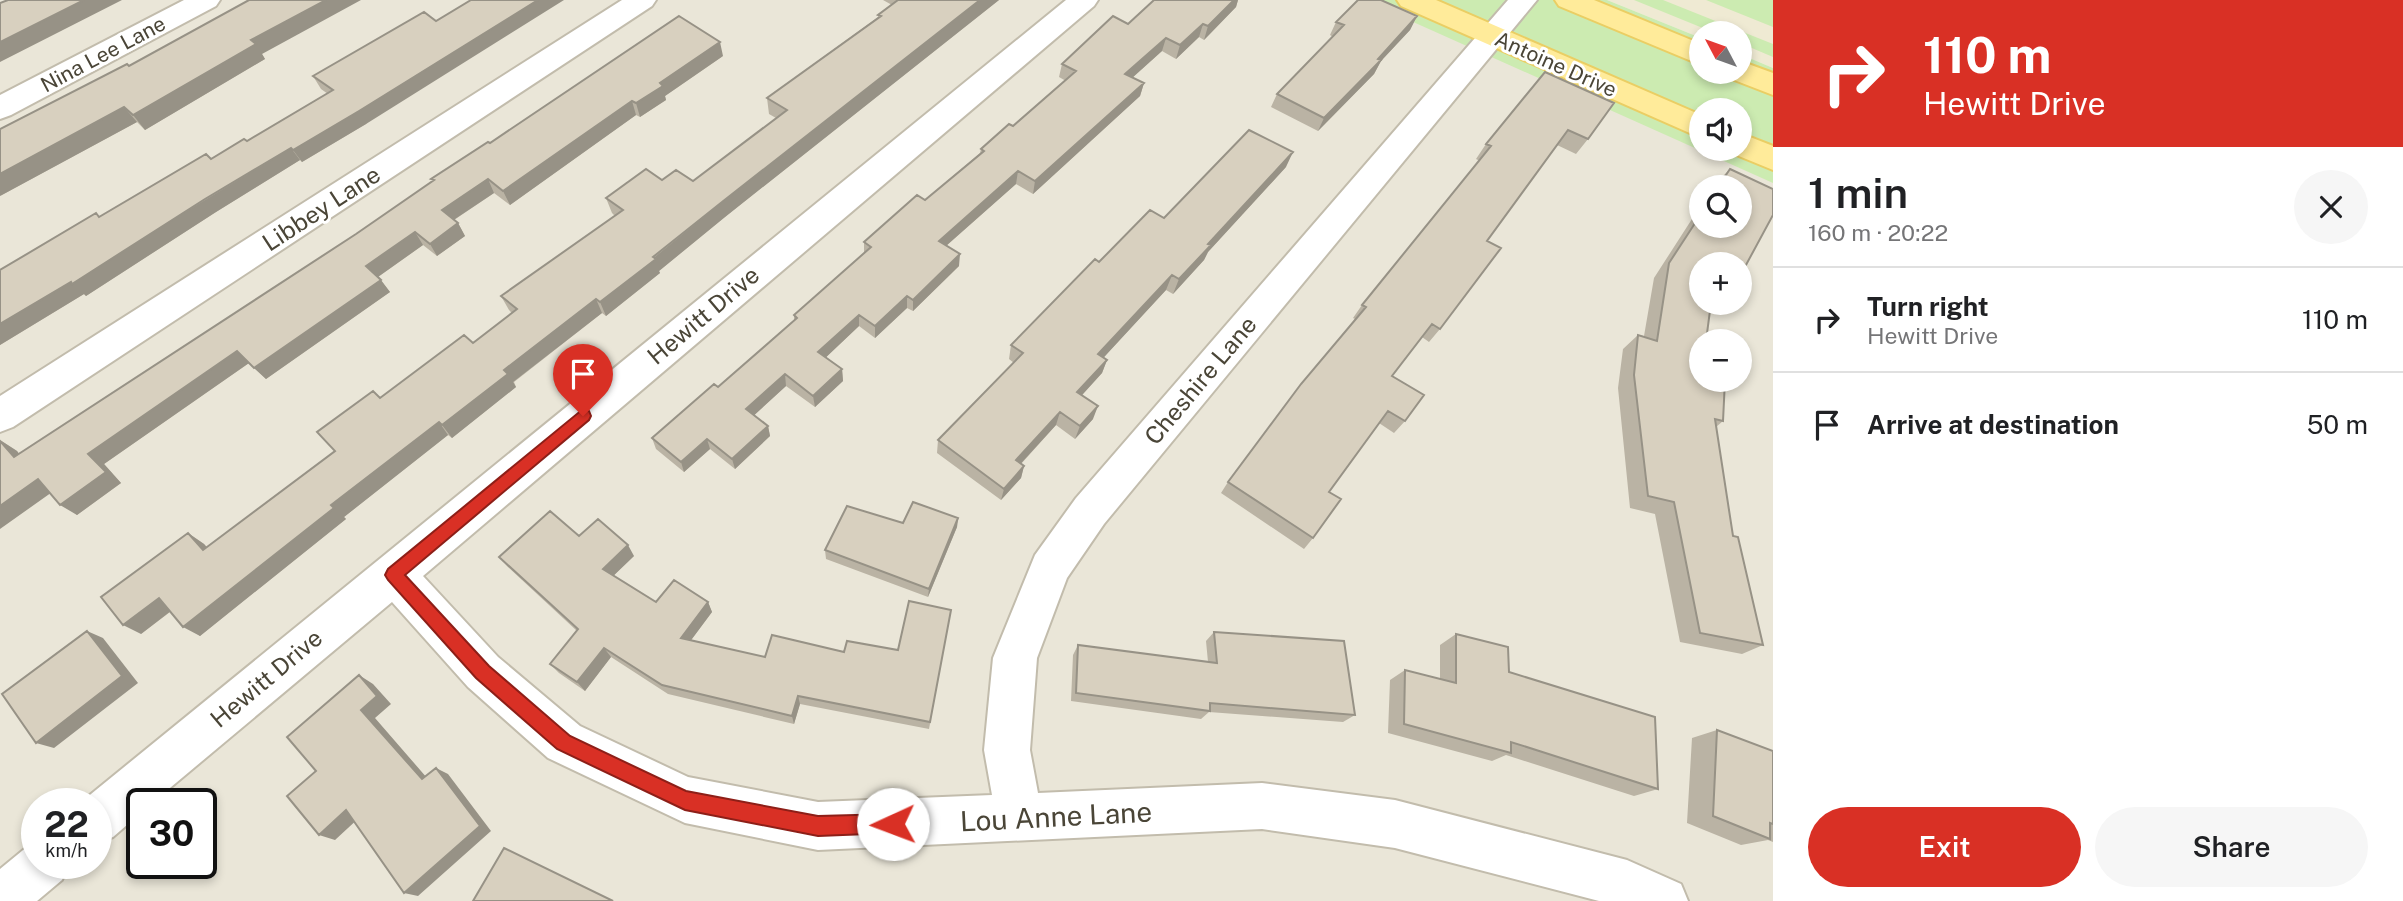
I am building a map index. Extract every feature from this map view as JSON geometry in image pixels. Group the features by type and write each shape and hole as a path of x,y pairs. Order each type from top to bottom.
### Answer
{"main road":[{"name":"Antoine Drive","path":"1411,0 1689,122"},
{"path":"1569,0 1689,50"},
{"path":"1752,76 1773,85"},
{"path":"1752,149 1773,159"}],"street":[{"name":"Nina Lee Lane","path":"0,108 206,0"},
{"name":"Libbey Lane","path":"0,416 642,0"},
{"name":"Hewitt Drive","path":"112,807 288,659 394,575 888,159 1084,0"},
{"name":"Cheshire Lane","path":"1019,819 1007,750 1016,658 1050,568 1090,511 1523,0"},
{"name":"Lou Anne Lane","path":"394,575 482,672 564,742 685,800 818,826 1262,806 1395,824 1626,884 1664,901"},
{"path":"0,901 26,879"}],"shaded area":[{"path":"0,0 1370,0 1689,143 1689,161 1728,161 1773,181 1773,901 0,901"},
{"path":"1607,0 1773,0 1773,68 1752,59 1752,21 1689,21 1689,33"}],"green space":[{"path":"1364,0 1607,0 1689,33 1689,84 1752,84 1752,59 1773,68 1773,183 1724,161 1752,161 1752,98 1689,98 1689,145"},
{"path":"1634,0 1663,0 1716,21 1689,22"},
{"path":"1706,0 1773,0 1773,27"},
{"path":"1752,36 1773,44 1773,57 1752,48"}],"building":[{"path":"8,0 84,0 0,42 0,3"},
{"path":"249,0 326,0 251,40 256,44 133,115 124,107 0,174 0,129 127,64 129,66"},
{"path":"471,0 538,0 359,111 205,199 72,284 71,282 0,324 0,270 96,213 99,217 206,154 211,159 244,139 247,141 333,90 313,76 424,12 436,21"},
{"path":"898,0 980,0 653,257 656,259 600,302 596,299 504,370 508,374 442,425 439,422 331,505 334,508 183,627 159,598 123,625 101,597 188,533 203,550 335,451 317,432 373,391 380,398 464,335 473,343 517,309 501,296 623,210 606,198 646,169 662,180 676,170 693,181 787,110 767,98 881,16 878,15"},
{"path":"1154,0 1234,0 1208,26 1203,24 1180,45 1166,38 1125,74 1144,83 1035,181 1018,171 939,241 960,254 913,300 907,296 875,326 859,315 818,352 842,369 813,396 785,374 746,409 768,426 732,459 707,439 681,462 652,438 714,384 718,387 797,318 794,315 871,247 864,242 917,195 925,200 984,151 981,149 1009,124 1013,126 1076,71 1062,64 1113,16 1128,24"},
{"path":"1358,0 1381,0 1417,16 1378,59 1381,60 1324,118 1277,94 1344,25 1336,22"},
{"path":"679,16 720,42 660,83 663,86 636,103 632,101 503,191 488,179 442,210 458,223 430,244 415,232 366,266 381,280 254,368 237,351 88,454 106,472 60,505 38,479 0,506 0,441 14,457 356,234 434,180 431,179 490,143"},
{"path":"1545,72 1614,103 1588,139 1568,130 1487,241 1501,248 1440,329 1432,324 1392,376 1424,395 1405,421 1388,411 1329,492 1341,499 1313,538 1228,482 1301,384 1366,307 1362,305 1491,146 1486,144"},
{"path":"1249,130 1293,152 1179,279 1172,275 1098,354 1107,360 1077,392 1098,406 1080,426 1060,412 1016,460 1024,466 1004,489 938,440 1023,353 1011,345 1095,259 1099,262 1150,210 1164,218"},
{"path":"1730,169 1743,175 1726,175"},
{"path":"1752,179 1773,189 1773,215 1752,254 1689,252 1689,315 1709,315 1708,329 1689,329 1689,392 1724,392 1723,421 1715,419 1733,536 1738,537 1763,645 1700,633 1674,502 1648,496 1634,375 1638,335 1657,341 1669,263 1689,232 1689,238 1752,238"},
{"path":"913,502 958,518 929,589 825,550 847,506 903,523"},
{"path":"550,511 579,536 598,519 628,545 603,569 656,602 674,580 708,602 681,638 765,657 772,635 844,652 847,641 898,650 909,601 951,610 930,722 798,696 792,716 662,685 604,648 577,682 550,664 578,629 499,557"},
{"path":"87,631 122,676 36,743 2,694"},
{"path":"1214,632 1344,641 1355,715 1210,703 1210,711 1076,693 1078,645 1217,663"},
{"path":"1456,634 1508,647 1509,672 1655,717 1658,789 1511,742 1511,753 1404,724 1405,670 1456,683"},
{"path":"359,675 377,696 361,710 422,779 436,768 480,826 404,893 346,810 319,835 287,796 316,771 287,737"},
{"path":"1717,730 1773,751 1773,824 1770,823 1770,839 1713,816"},
{"path":"504,848 613,901 473,901"}],"route":[{"path":"583,416 394,575 482,672 564,742 685,800 818,826 893,824"}]}
